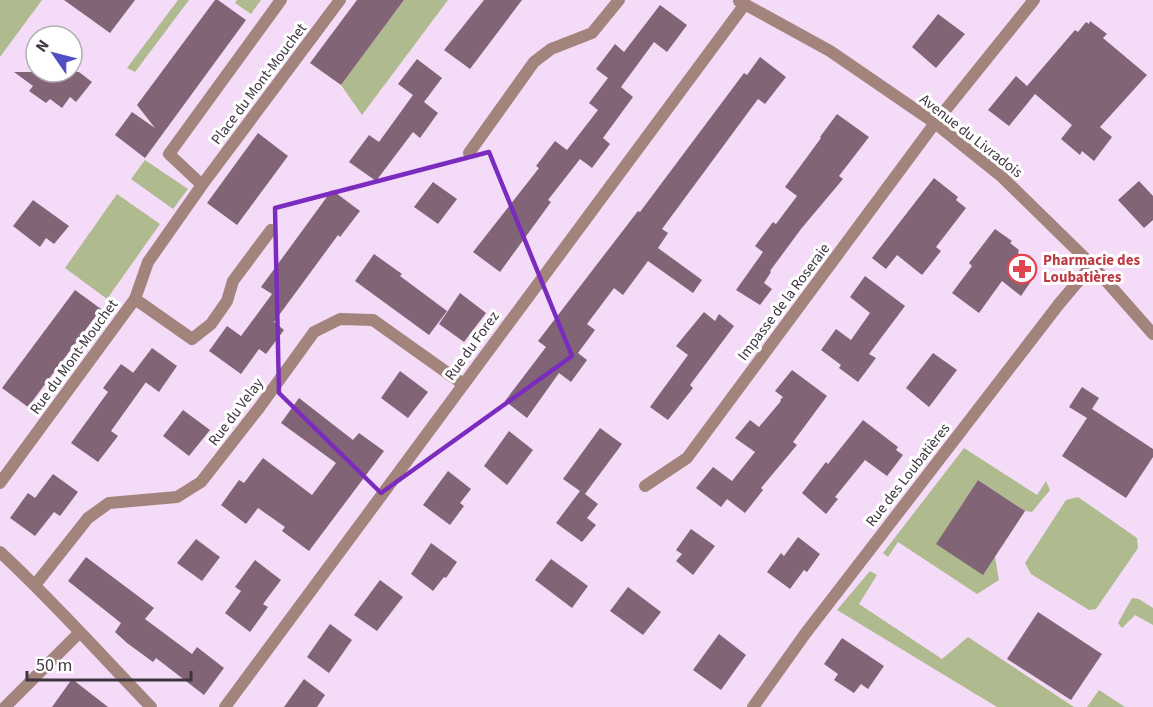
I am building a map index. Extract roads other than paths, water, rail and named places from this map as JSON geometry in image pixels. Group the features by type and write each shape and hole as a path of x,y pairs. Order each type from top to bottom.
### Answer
{"street":[{"name":"Place du Mont-Mouchet","path":"202,185 169,154 281,0"},
{"name":"Place du Mont-Mouchet","path":"135,299 148,262 202,185 340,0"},
{"path":"470,153 534,62 551,49 592,33 619,0"},
{"name":"Impasse de la Roseraie","path":"645,486 687,458 935,123 1034,0"},
{"name":"Avenue du Livradois","path":"742,2 830,51 935,123 1000,176 1092,265 1153,334"},
{"name":"Rue du Forez","path":"225,707 742,2"},
{"name":"Rue du Mont-Mouchet","path":"0,483 135,299 192,339 211,324 227,301 233,281 271,230"},
{"name":"Rue des Loubatières","path":"753,707 825,608 1092,265"},
{"name":"Rue du Velay","path":"35,585 88,518 109,503 177,497 201,482 314,332 340,319 373,320 464,384"},
{"path":"0,552 35,585 151,707"},
{"path":"5,707 79,633"}],"place":[{"name":"Pharmacie des Loubatières","path":"1022,269"}]}
